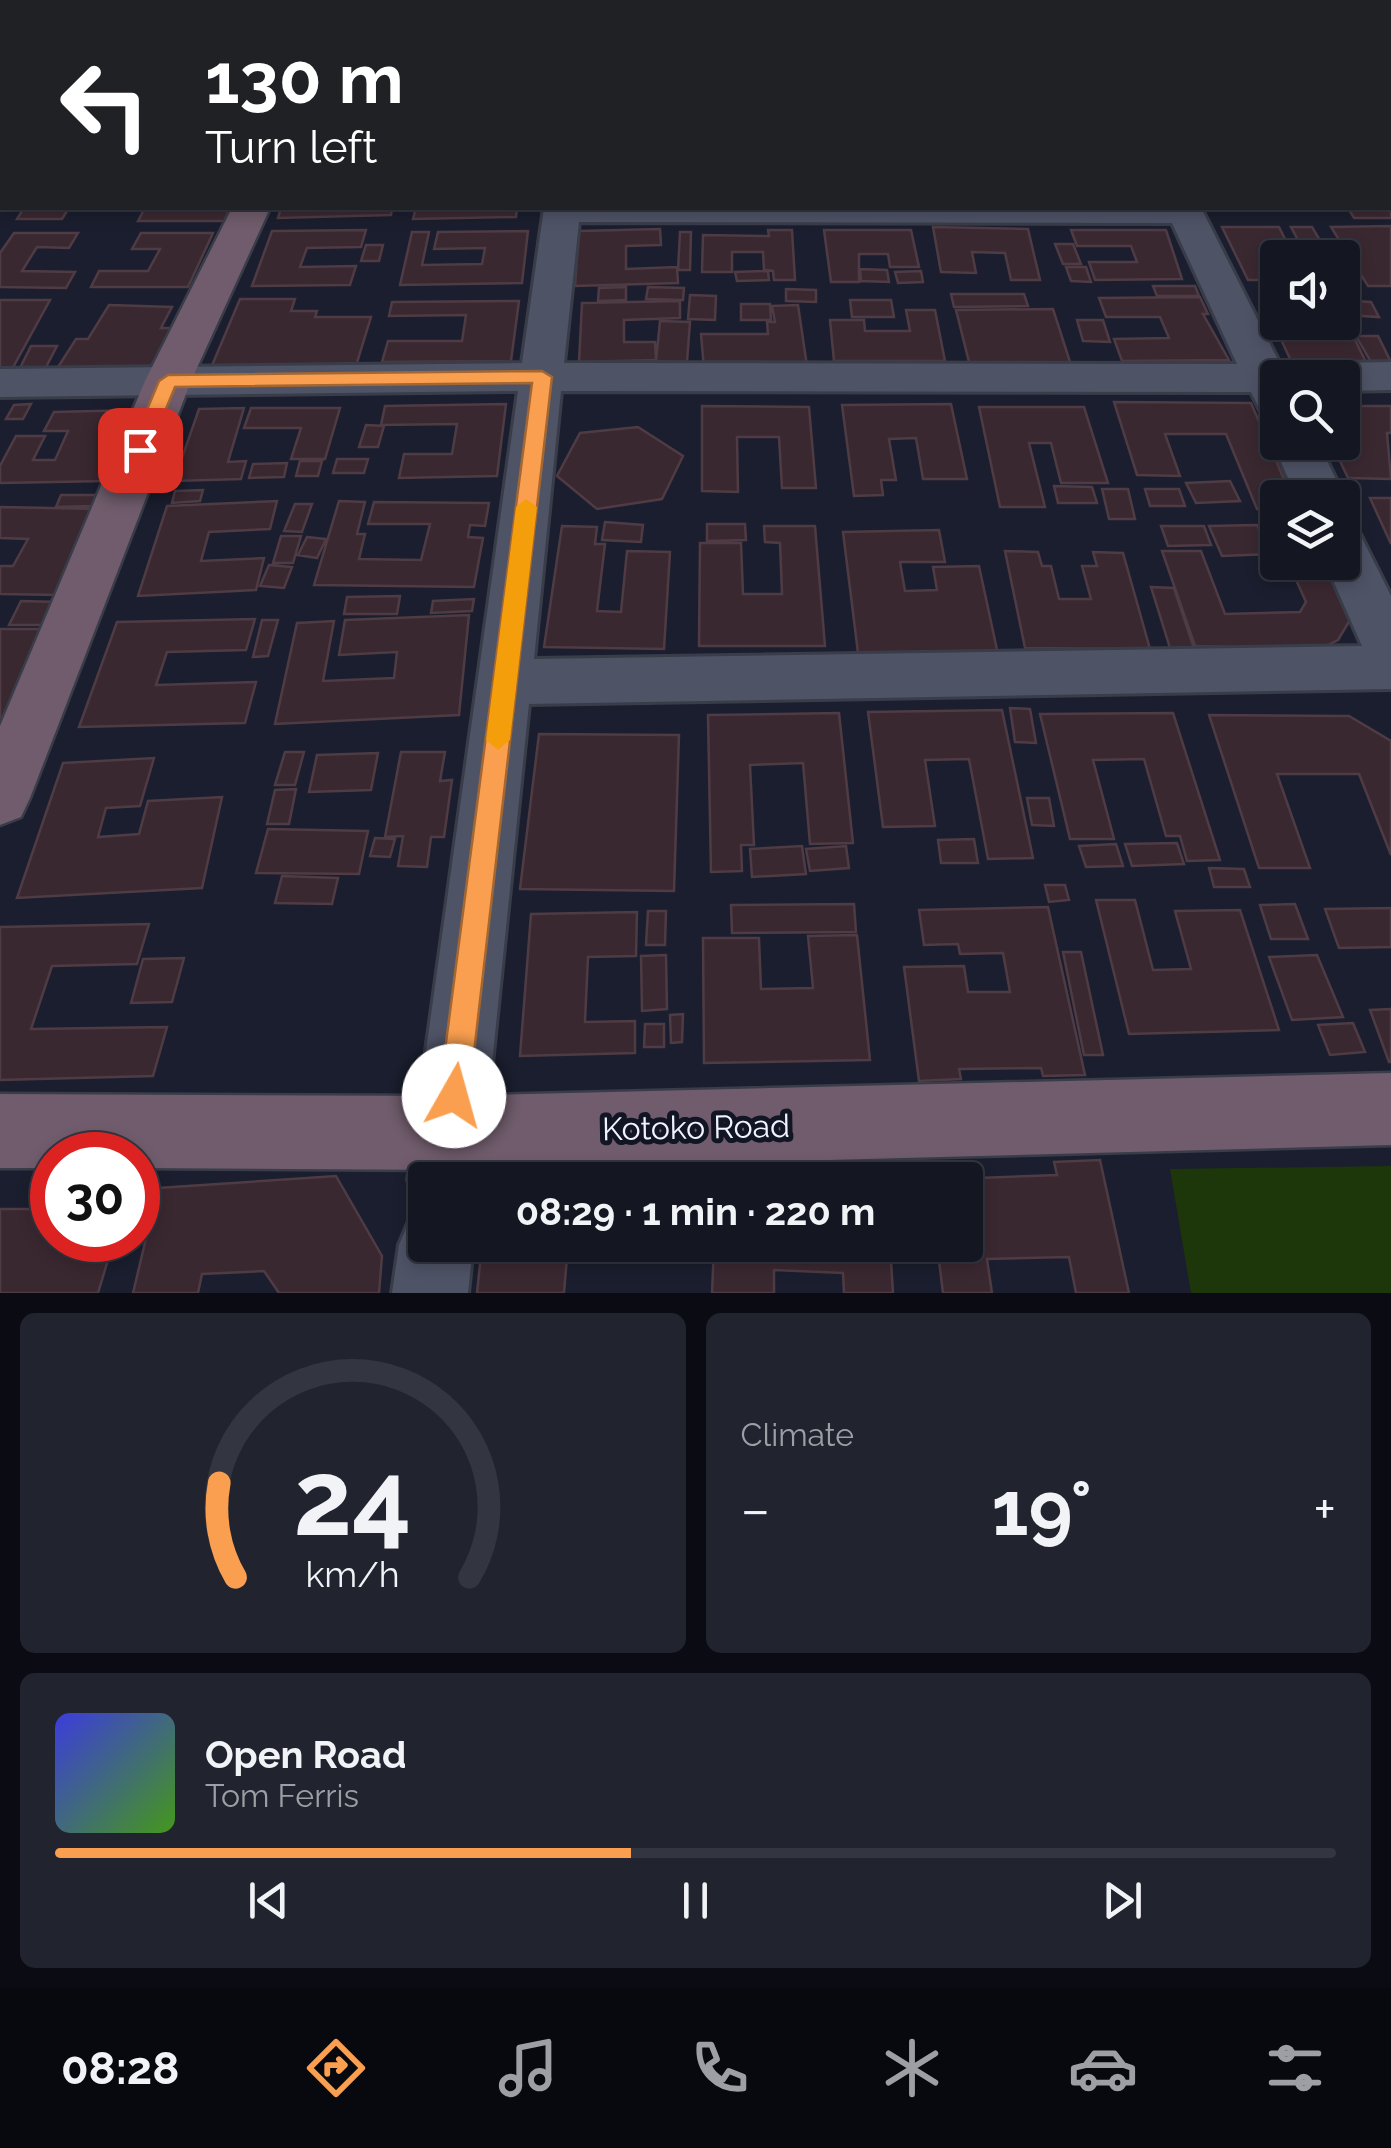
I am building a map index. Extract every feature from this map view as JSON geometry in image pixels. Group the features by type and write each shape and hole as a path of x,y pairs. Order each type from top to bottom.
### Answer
{"street":[{"path":"0,798 168,381 250,210"},
{"path":"447,1157 562,210"},
{"path":"1184,210 1268,360"},
{"path":"1360,378 1391,376"},
{"path":"0,383 542,377 1260,384"},
{"path":"1358,580 1391,651"},
{"path":"505,682 1391,667"},
{"name":"Kotoko Road","path":"0,1130 447,1157 1391,1109"},
{"path":"430,1293 434,1262"}],"green space":[{"path":"1391,1166 1391,1293 1191,1293 1170,1169"}],"building":[{"path":"23,210 68,210 62,219 17,219"},
{"path":"144,210 229,210 224,221 138,221"},
{"path":"280,210 392,210 391,215 278,218"},
{"path":"415,210 517,210 516,217 413,219"},
{"path":"1349,210 1391,210 1391,218 1354,218"},
{"path":"1391,226 1391,286 1368,286 1360,273 1360,240 1339,240 1331,227"},
{"path":"933,227 1028,229 1040,280 1011,280 1005,253 972,252 976,273 941,272"},
{"path":"1222,227 1279,227 1286,240 1260,240 1260,280 1248,280"},
{"path":"1291,227 1312,227 1320,240 1298,240"},
{"path":"660,229 661,245 626,246 626,269 677,267 678,283 575,286 579,231"},
{"path":"366,230 361,247 307,248 300,267 356,266 350,285 252,286 272,231"},
{"path":"768,230 792,230 795,280 774,280 773,271 764,270 763,252 732,252 732,272 702,272 703,235 769,236"},
{"path":"824,230 911,230 919,267 890,267 888,254 859,254 859,282 831,282"},
{"path":"1071,230 1166,230 1182,279 1095,280 1089,262 1137,262 1131,246 1077,246"},
{"path":"528,231 522,283 400,285 412,232 429,232 422,265 482,264 485,248 434,249 438,232"},
{"path":"680,232 691,232 690,270 678,270"},
{"path":"14,233 78,233 69,248 37,247 22,271 75,272 66,288 0,287 0,253"},
{"path":"141,233 213,233 188,287 91,287 99,271 148,271 160,249 132,249"},
{"path":"1055,244 1073,244 1081,264 1063,264"},
{"path":"366,245 383,245 379,261 361,261"},
{"path":"1066,267 1086,267 1091,282 1071,281"},
{"path":"860,269 887,270 889,282 861,281"},
{"path":"768,271 769,280 737,281 735,272"},
{"path":"921,271 923,282 898,283 895,272"},
{"path":"1153,286 1195,286 1199,296 1157,296"},
{"path":"626,287 626,300 598,301 599,288"},
{"path":"648,287 684,288 683,300 646,299"},
{"path":"786,289 816,290 816,302 786,301"},
{"path":"951,294 1024,294 1028,306 954,307"},
{"path":"690,295 716,296 715,320 688,319"},
{"path":"1200,297 1208,314 1203,314 1229,360 1122,361 1114,339 1169,338 1160,317 1106,317 1099,298"},
{"path":"240,299 295,299 291,311 317,311 315,317 371,317 355,369 208,375"},
{"path":"0,300 50,300 11,371 0,371"},
{"path":"850,300 891,300 894,317 852,317"},
{"path":"519,301 511,361 382,362 388,341 462,341 466,315 389,316 392,302"},
{"path":"680,301 680,318 624,320 624,342 655,342 656,360 579,362 582,303"},
{"path":"1360,301 1371,302 1379,317 1362,316"},
{"path":"741,304 770,304 771,320 741,320"},
{"path":"109,305 172,307 161,328 172,328 149,370 58,367 76,339 88,339"},
{"path":"798,305 807,366 704,369 701,334 768,334 767,322 775,322 772,306"},
{"path":"1053,309 1071,365 970,366 956,310"},
{"path":"906,310 935,310 945,361 834,361 830,320 864,320 865,331 910,331"},
{"path":"1077,320 1103,320 1110,342 1083,341"},
{"path":"660,321 690,322 687,362 656,361"},
{"path":"1360,336 1378,336 1391,362 1371,362 1358,340"},
{"path":"1281,340 1355,340 1367,364 1360,364 1360,360 1291,360"},
{"path":"31,346 57,346 46,367 20,368"},
{"path":"1114,402 1251,403 1260,424 1260,460 1276,460 1284,480 1260,480 1257,509 1226,434 1165,434 1180,476 1137,475"},
{"path":"31,404 23,419 6,419 14,405"},
{"path":"506,404 497,476 399,478 404,454 452,454 457,424 381,425 385,406"},
{"path":"951,404 967,479 923,479 916,438 889,439 896,480 881,480 883,495 854,496 842,405"},
{"path":"702,406 809,407 816,488 782,488 779,437 737,437 738,492 702,491"},
{"path":"1360,406 1391,406 1391,433 1387,433 1391,479 1348,478 1340,460 1360,460"},
{"path":"979,407 1084,407 1108,483 1061,483 1051,443 1029,443 1045,507 1000,507"},
{"path":"244,408 228,462 246,461 241,479 174,481 199,409"},
{"path":"251,408 340,408 325,459 291,459 301,428 244,428"},
{"path":"137,410 107,481 0,483 0,466 16,436 45,436 33,460 55,460 68,431 44,431 54,412"},
{"path":"366,425 384,426 378,447 359,447"},
{"path":"638,427 683,456 662,499 597,509 557,476 580,433"},
{"path":"337,459 368,459 364,473 333,473"},
{"path":"300,461 322,461 318,476 296,476"},
{"path":"287,463 284,477 249,478 253,464"},
{"path":"1230,481 1240,501 1196,503 1186,483"},
{"path":"1054,486 1092,487 1097,503 1058,503"},
{"path":"1102,489 1128,489 1135,519 1109,519"},
{"path":"1145,489 1179,489 1185,506 1150,506"},
{"path":"203,490 200,501 172,503 175,491"},
{"path":"61,495 99,495 93,506 56,507"},
{"path":"1370,498 1391,498 1391,544"},
{"path":"277,501 270,529 209,532 201,561 264,558 256,590 138,596 167,506"},
{"path":"339,501 365,502 357,534 365,534 359,559 421,560 430,524 368,524 374,502 489,503 485,526 470,525 468,537 483,538 474,587 314,585"},
{"path":"295,504 312,504 302,532 284,531"},
{"path":"0,507 101,509 59,595 0,594 0,566 13,566 28,539 0,538"},
{"path":"605,522 643,525 641,542 602,540"},
{"path":"707,524 745,524 746,540 707,541"},
{"path":"1257,525 1260,554 1222,556 1209,526"},
{"path":"562,526 597,527 595,544 605,544 597,611 621,612 627,551 670,552 664,649 544,647"},
{"path":"764,526 815,526 825,646 699,646 700,543 741,543 743,594 782,594 780,543 765,542"},
{"path":"1161,526 1204,526 1211,545 1168,546"},
{"path":"939,530 945,562 900,562 905,591 937,590 933,567 979,566 999,659 859,661 843,532"},
{"path":"281,536 301,536 293,563 273,563"},
{"path":"307,537 326,539 317,558 298,555"},
{"path":"1005,551 1038,552 1042,566 1051,566 1059,599 1091,599 1082,566 1097,566 1093,552 1123,553 1150,649 1025,648"},
{"path":"1162,551 1201,551 1225,614 1300,612 1306,602 1296,580 1336,580 1348,606 1350,620 1338,640 1322,648 1195,646"},
{"path":"269,565 292,567 284,588 260,586"},
{"path":"1151,587 1174,588 1194,648 1170,648"},
{"path":"400,596 397,614 344,614 347,597"},
{"path":"474,599 472,611 431,613 433,601"},
{"path":"21,601 58,602 48,625 9,625"},
{"path":"469,615 459,715 275,724 297,623 334,621 323,681 394,678 397,652 339,655 345,620"},
{"path":"255,619 246,650 167,652 156,685 256,682 245,723 79,727 117,622"},
{"path":"262,620 278,620 268,656 253,657"},
{"path":"0,629 43,629 0,726"},
{"path":"1010,708 1030,709 1036,743 1015,742"},
{"path":"1002,710 1033,858 988,859 969,759 925,760 935,826 883,827 868,712"},
{"path":"839,713 853,843 810,844 803,763 750,765 754,845 741,845 742,871 711,872 708,715"},
{"path":"1173,713 1220,860 1187,861 1180,836 1166,836 1144,759 1093,760 1114,839 1070,839 1040,714"},
{"path":"1209,715 1349,716 1391,741 1391,855 1359,774 1277,774 1310,868 1259,868"},
{"path":"539,734 679,735 674,891 520,889"},
{"path":"285,752 304,752 295,785 275,785"},
{"path":"401,752 445,752 440,781 452,780 444,837 431,837 427,867 398,866 403,836 385,837"},
{"path":"378,753 371,790 309,792 317,755"},
{"path":"154,758 140,806 106,808 98,837 139,834 148,801 222,797 202,888 17,898 63,763"},
{"path":"296,789 289,824 267,824 275,790"},
{"path":"1027,798 1049,798 1054,826 1032,825"},
{"path":"268,829 368,831 359,874 256,873"},
{"path":"375,838 395,839 390,857 370,856"},
{"path":"974,839 978,863 941,863 938,840"},
{"path":"1177,843 1184,864 1132,866 1125,844"},
{"path":"1116,844 1123,866 1086,867 1079,846"},
{"path":"802,846 806,874 752,877 750,849"},
{"path":"846,846 849,868 810,871 806,849"},
{"path":"1209,868 1244,869 1250,887 1214,887"},
{"path":"282,876 338,878 332,904 275,903"},
{"path":"1045,885 1065,885 1069,900 1049,902"},
{"path":"1096,900 1135,900 1153,970 1191,969 1175,911 1240,910 1279,1030 1129,1034"},
{"path":"854,904 856,932 732,933 731,905"},
{"path":"1295,904 1308,939 1271,939 1260,905"},
{"path":"1048,907 1085,1075 1043,1076 1041,1068 959,1069 961,1079 919,1081 904,967 964,966 968,992 1010,992 1003,953 960,954 958,944 924,945 919,910"},
{"path":"1391,908 1391,947 1339,948 1325,909"},
{"path":"648,911 666,911 665,945 646,945"},
{"path":"637,912 636,956 588,957 585,1022 635,1021 635,1053 520,1056 531,914"},
{"path":"149,924 137,964 52,966 31,1029 167,1027 153,1076 0,1080 0,927"},
{"path":"857,935 870,1060 704,1063 703,938 759,938 761,989 813,988 808,936"},
{"path":"1063,952 1081,952 1103,1055 1084,1055"},
{"path":"666,955 667,1009 642,1011 641,956"},
{"path":"1317,955 1343,1017 1292,1020 1269,957"},
{"path":"184,958 172,1002 131,1003 143,959"},
{"path":"1391,1009 1391,1062 1389,1062 1370,1010"},
{"path":"683,1014 682,1042 671,1043 670,1015"},
{"path":"1353,1023 1365,1052 1330,1055 1318,1025"},
{"path":"645,1024 664,1024 664,1047 644,1047"},
{"path":"1100,1160 1129,1293 1076,1293 1069,1257 987,1259 992,1293 943,1293 939,1262 983,1262 983,1178 1057,1175 1054,1162"},
{"path":"336,1176 382,1256 379,1293 279,1293 264,1271 202,1274 198,1293 133,1293 140,1262 160,1262 160,1188"},
{"path":"0,1209 30,1209 30,1262 107,1262 98,1293 0,1293"},
{"path":"480,1262 567,1262 564,1293 477,1293"},
{"path":"713,1262 891,1262 893,1293 844,1293 843,1273 774,1270 774,1293 712,1293"}],"slow traffic":[{"path":"498,740 526,507"}],"route":[{"path":"140,450 168,381 542,377 454,1096"}]}
